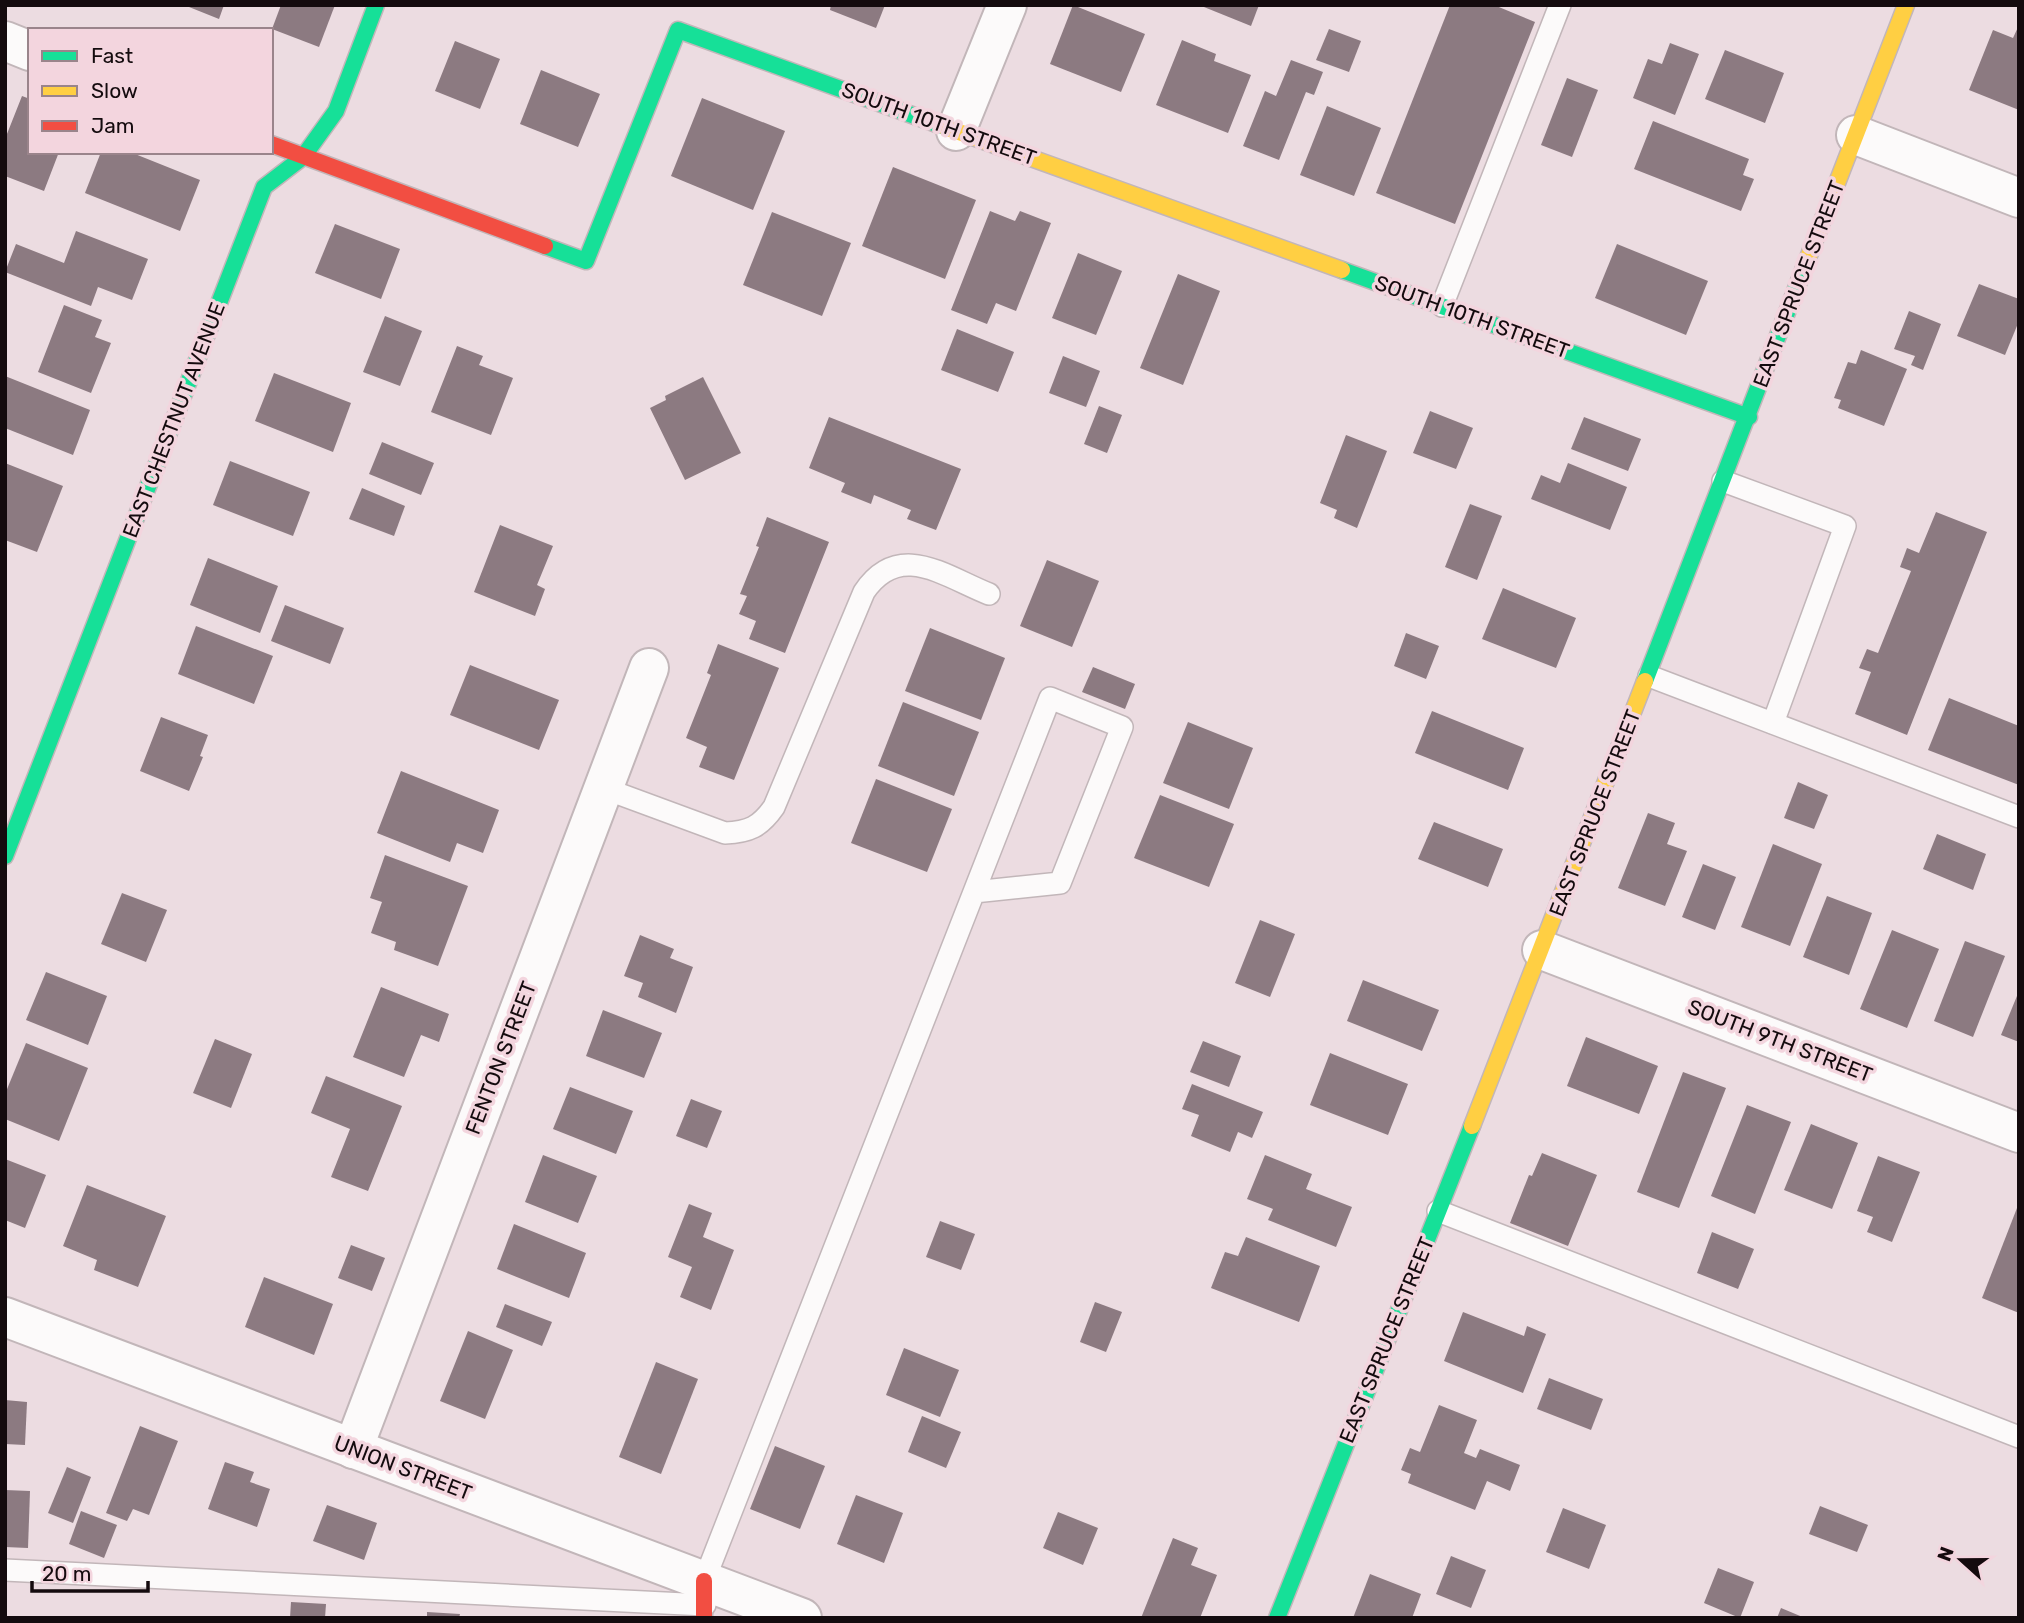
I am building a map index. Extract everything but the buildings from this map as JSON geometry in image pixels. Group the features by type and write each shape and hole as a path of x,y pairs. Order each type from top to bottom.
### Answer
{"street":[{"name":"EAST CHESTNUT AVENUE","path":"5,856 264,187 303,157 336,111 376,5"},
{"path":"956,131 1007,5"},
{"name":"EAST SPRUCE STREET","path":"1277,1618 1542,950 1906,5"},
{"name":"SOUTH 10TH STREET","path":"273,145 586,261 678,30 1749,417"},
{"path":"5,41 28,50"},
{"path":"1856,135 2019,198"},
{"name":"FENTON STREET","path":"353,1449 649,668"},
{"name":"SOUTH 9TH STREET","path":"1542,950 2019,1133"},
{"name":"UNION STREET","path":"5,1317 353,1449 704,1601 802,1618"}],"lane":[{"path":"1442,306 1560,5"},
{"path":"1723,481 1845,526 1773,723"},
{"path":"603,788 725,833 742,832 764,822 774,807 864,592 874,578 894,565 915,564 989,594"},
{"path":"1648,676 2019,817"},
{"path":"5,1570 704,1601 974,892 1050,698 1122,727 1060,883 974,892"},
{"path":"1438,1212 2019,1437"}],"traffic: fast":[{"path":"5,856 264,187 303,157 336,111 376,5"},
{"path":"545,246 586,261 678,30 945,127"},
{"path":"1645,681 1806,263"},
{"path":"1342,270 1749,417"},
{"path":"1277,1618 1472,1126"}],"traffic: slow":[{"path":"1806,263 1906,5"},
{"path":"945,127 1342,270"},
{"path":"1472,1126 1645,681"}],"traffic: jam":[{"path":"273,145 545,246"},
{"path":"704,1581 704,1618"}]}
